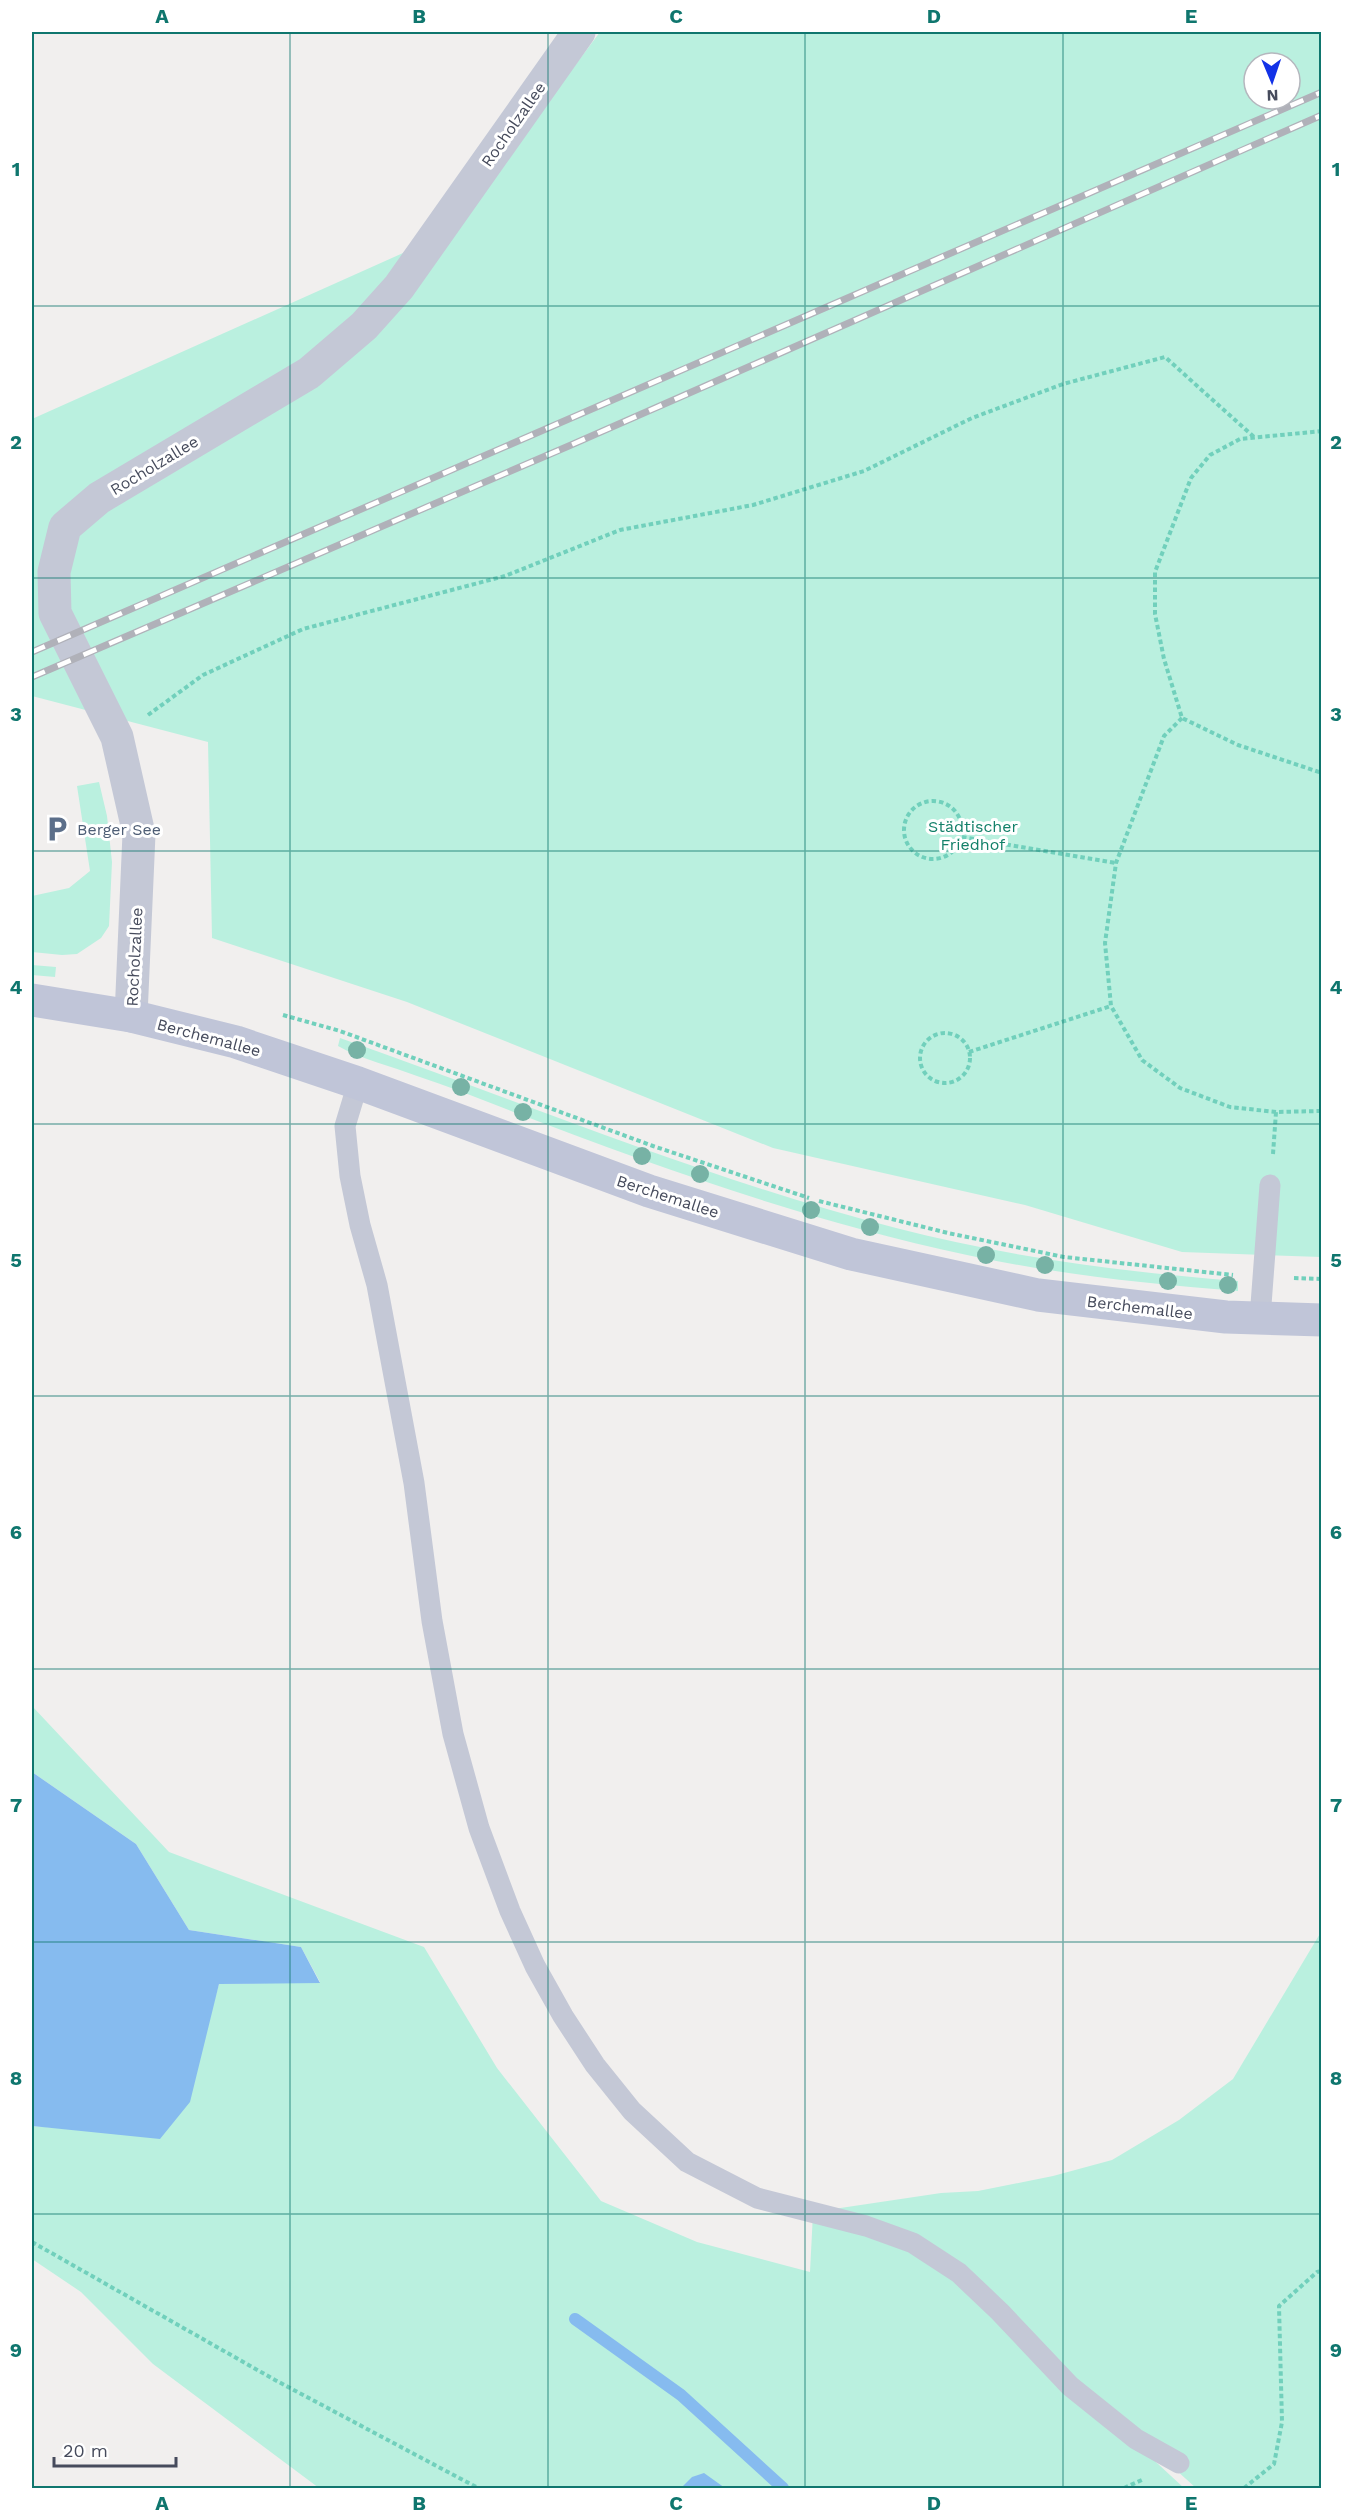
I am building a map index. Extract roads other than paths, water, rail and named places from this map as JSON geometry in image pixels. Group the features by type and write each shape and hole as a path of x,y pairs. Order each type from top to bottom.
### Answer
{"street":[{"name":"Rocholzallee","path":"131,1016 139,834 117,736 55,614 54,572 65,527 99,498 309,373 364,326 399,287 579,32"},
{"name":"Berchemallee","path":"32,1000 131,1016 236,1042 358,1083 649,1191 851,1254 1038,1295 1226,1317 1322,1320"}],"lane":[{"path":"358,1083 345,1126 350,1176 360,1225 377,1285 414,1483 432,1621 453,1734 479,1828 510,1911 535,1966 563,2016 595,2065 632,2110 687,2162 757,2198 866,2226 913,2243 958,2273 1000,2312 1070,2386 1136,2439 1179,2463"},
{"path":"1260,1318 1270,1185"}],"water":[{"path":"32,1772 136,1844 189,1930 301,1947 320,1983 219,1984 190,2102 160,2139 32,2126"},
{"path":"704,2473 725,2488 681,2488 692,2477"}],"waterway":[{"path":"575,2319 681,2395 783,2488"}],"railway":[{"path":"32,652 1322,92"},
{"path":"32,677 571,445 1322,115"}],"place":[{"name":"Berger See","path":"57,829"}],"park label":[{"name":"Städtischer Friedhof","path":"973,835"}]}
